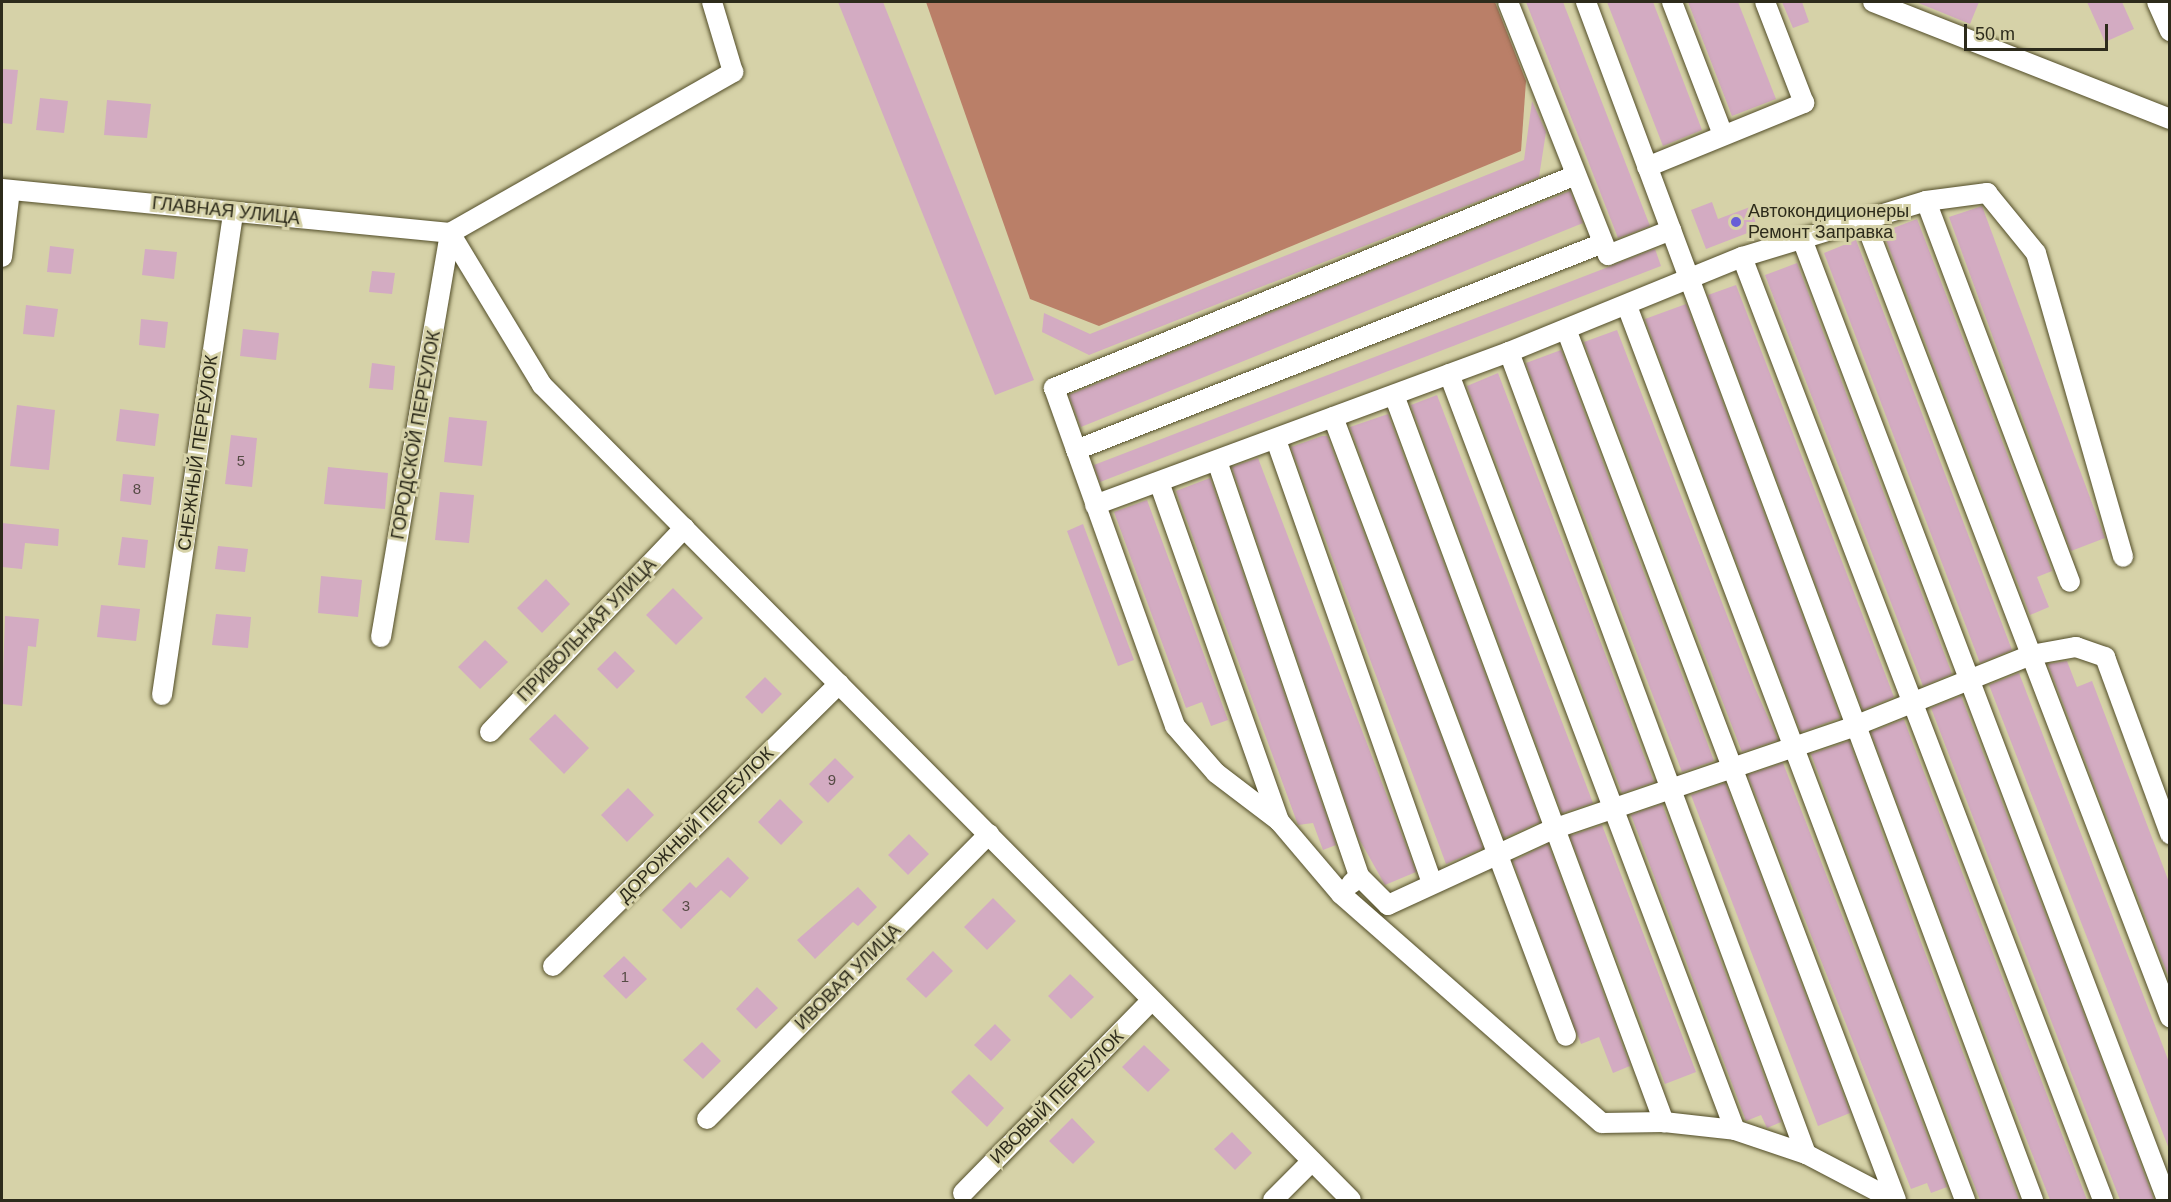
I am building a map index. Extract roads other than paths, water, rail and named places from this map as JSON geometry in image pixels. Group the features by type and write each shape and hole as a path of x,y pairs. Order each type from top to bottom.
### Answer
{"street":[{"path":"712,2 733,72 450,233 542,385 1351,1200"},
{"path":"1508,2 1608,255 1671,230"},
{"path":"1586,2 1852,727 2032,1200"},
{"path":"1672,2 1722,132"},
{"path":"1647,167 1722,132 1804,103 1765,2"},
{"path":"1873,2 2169,119"},
{"path":"2157,2 2169,31"},
{"path":"1576,175 1054,388 1176,726 1216,773 1279,821 1341,894 1602,1123 1664,1122 1735,1130 1806,1154 1895,1200"},
{"path":"2,257 6,189"},
{"name":"ГЛАВНАЯ УЛИЦА","path":"6,189 450,233"},
{"path":"1095,505 1509,352 1742,258 1926,201 1987,193 2036,254 2123,557"},
{"path":"1926,201 2070,582"},
{"name":"СНЕЖНЫЙ ПЕРЕУЛОК","path":"162,695 233,212"},
{"path":"1864,219 2169,1017"},
{"name":"ГОРОДСКОЙ ПЕРЕУЛОК","path":"381,637 450,233"},
{"path":"1802,238 2167,1200"},
{"path":"1076,450 1603,243"},
{"path":"1742,258 2103,1200"},
{"path":"1627,306 1965,1200"},
{"path":"1566,329 1895,1200"},
{"path":"1509,352 1806,1154"},
{"path":"1449,374 1735,1130"},
{"path":"1394,395 1553,829 1664,1122"},
{"path":"1333,417 1495,853 1566,1036"},
{"path":"1276,440 1432,882"},
{"path":"1217,460 1359,876 1388,905 1432,882 1553,829 1731,766 1852,727 1912,701 1972,681 2031,655 2076,647 2105,657 2169,834"},
{"path":"1159,482 1279,821"},
{"name":"ПРИВОЛЬНАЯ УЛИЦА","path":"490,732 684,528"},
{"name":"ДОРОЖНЫЙ ПЕРЕУЛОК","path":"553,966 839,684"},
{"name":"ИВОВАЯ УЛИЦА","path":"707,1119 989,834"},
{"path":"1341,894 1359,876"},
{"name":"ИВОВЫЙ ПЕРЕУЛОК","path":"963,1193 1151,1001"},
{"path":"1273,1200 1312,1161"}],"place":[{"name":"Автокондиционеры Ремонт Заправка","path":"1736,222"}]}
